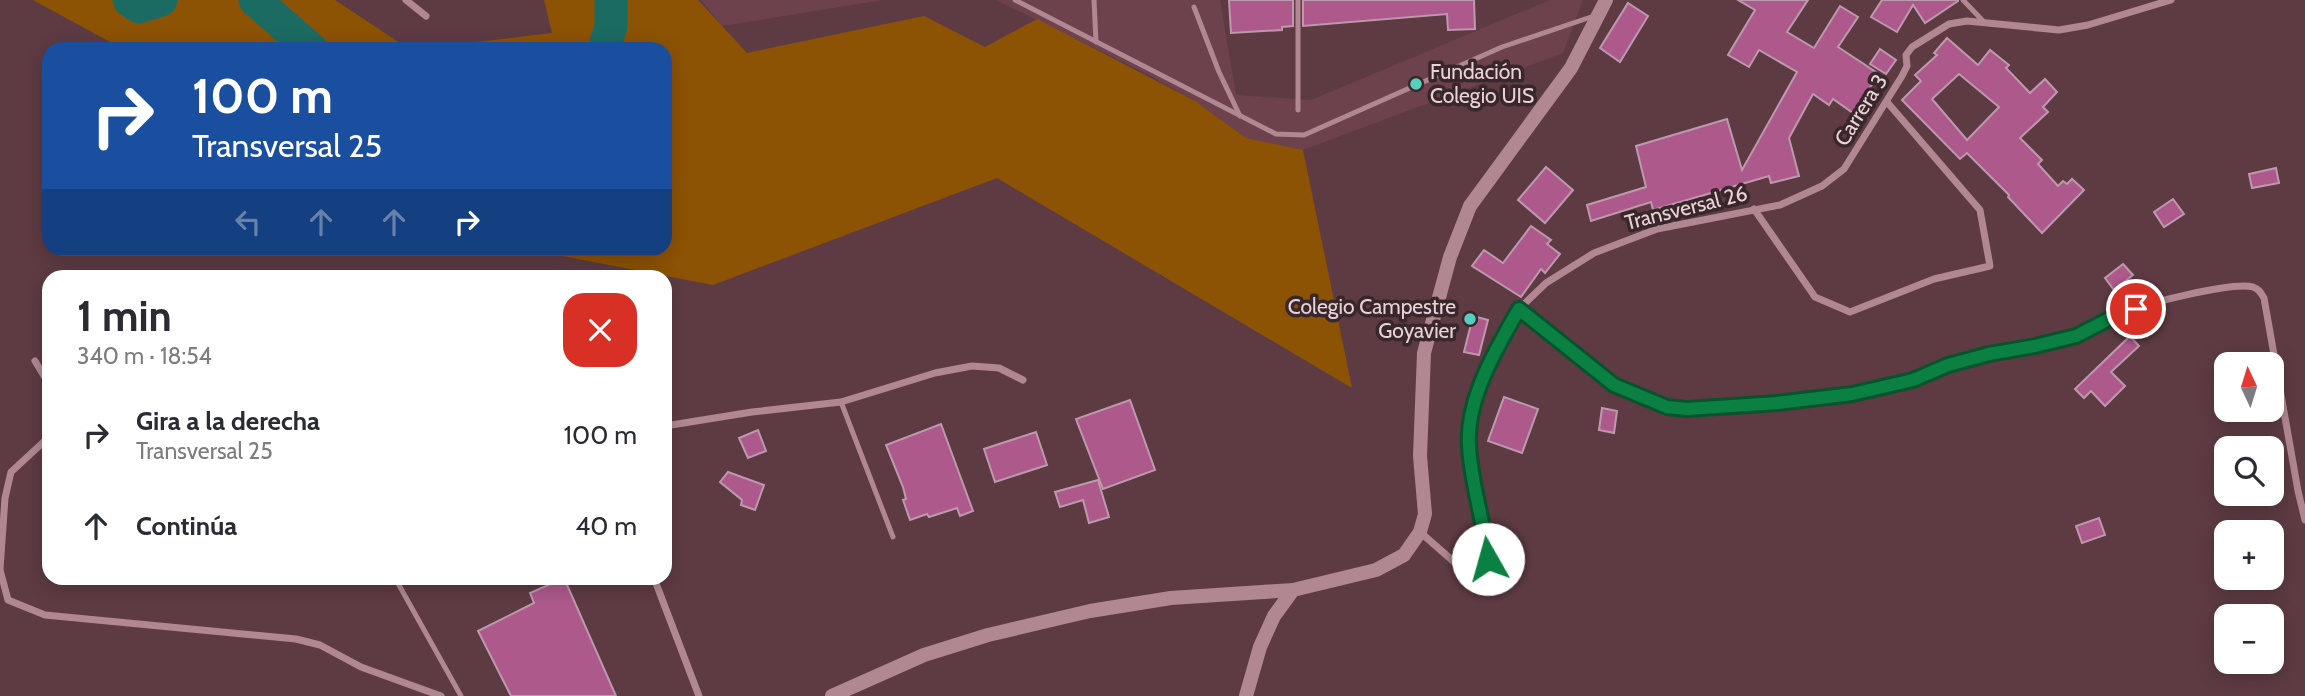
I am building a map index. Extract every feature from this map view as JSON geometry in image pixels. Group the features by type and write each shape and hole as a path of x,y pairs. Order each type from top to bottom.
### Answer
{"street":[{"path":"406,0 426,16"},
{"path":"832,696 948,647 1090,611 1171,598 1293,590 1376,570 1404,555 1420,532 1424,514 1420,456 1424,353 1450,257 1470,206 1571,68 1606,0"},
{"name":"Carrera 3","path":"1844,169 1902,76 1907,66 1906,55 1912,47 1949,24 1966,21 2059,30 2088,25 2171,0"},
{"path":"1754,209 1815,297 1850,312 1934,279 1990,266 1980,211 1887,102"},
{"name":"Transversal 26","path":"1420,532 1461,568 1470,571 1481,569 1488,559 1469,444 1472,413 1503,338 1519,309 1546,283 1594,253 1657,229 1780,205 1822,187 1844,169"},
{"path":"1519,309 1614,385 1667,407 1687,409 1777,403 1852,394 1913,380 1948,365 1989,354 2076,336 2121,313 2150,304 2234,287 2253,287 2260,291 2264,298 2305,520"},
{"path":"35,361 42,372"},
{"path":"672,425 842,402 934,373 972,366 999,369 1023,380"},
{"path":"42,443 11,472 5,498 0,569 8,600 45,614 296,639 320,645 361,667 440,696"},
{"path":"657,585 699,696"},
{"path":"1246,696 1259,647 1274,616 1293,590"}],"lane":[{"path":"1016,0 1276,134 1304,135 1502,47 1600,14"},
{"path":"1094,0 1096,41"},
{"path":"1298,0 1298,110"},
{"path":"1962,0 1984,23"},
{"path":"1194,6 1219,72 1241,117"},
{"path":"842,402 893,537"},
{"path":"399,585 461,696"}],"shaded area":[{"path":"33,0 335,0 398,42 110,42"},
{"path":"544,0 698,0 747,53 924,16 985,47 1037,19 1195,101 1246,138 1303,150 1352,388 997,178 713,285 672,277 672,270 635,270 562,256 672,256 672,42 477,42 552,33"},
{"path":"701,0 883,0 722,26"},
{"name":"Fundación Colegio UIS","path":"996,0 1220,0 1236,95 1311,100 1550,0 1583,0 1563,53 1303,150 1246,138 1195,101 1145,73"}],"building":[{"path":"1229,0 1293,0 1293,26 1282,27 1282,30 1231,33"},
{"path":"1303,0 1474,0 1475,29 1448,30 1447,14 1303,26"},
{"path":"1738,0 1808,0 1787,32 1814,48 1840,6 1858,17 1838,47 1879,74 1853,113 1833,99 1829,105 1813,94 1789,138 1799,176 1771,183 1769,176 1653,210 1651,202 1591,221 1587,205 1646,187 1636,146 1727,119 1742,170 1797,72 1759,50 1749,67 1728,55 1755,10"},
{"path":"1882,0 1958,1 1925,23 1913,5 1897,32 1871,17"},
{"path":"1628,3 1648,16 1620,62 1600,48"},
{"path":"1947,38 1978,65 1990,50 2009,65 2006,68 2030,93 2045,79 2057,92 2043,107 2048,112 2020,138 2042,160 2038,164 2058,186 2063,181 2067,184 2072,179 2084,190 2042,233 1967,153 1960,159 1902,100 1921,81 1915,75 1937,55 1934,53","holes":["1959,74 1999,107 1967,140 1932,99"]},
{"path":"1880,49 1896,60 1886,74 1870,64"},
{"path":"1546,167 1573,190 1545,223 1518,200"},
{"path":"2276,168 2279,183 2252,188 2249,174"},
{"path":"2173,199 2184,214 2164,227 2154,212"},
{"path":"1531,226 1551,240 1547,244 1560,254 1545,273 1541,269 1521,297 1472,266 1484,250 1503,263"},
{"path":"2123,264 2133,275 2114,290 2105,278"},
{"path":"1473,316 1488,320 1479,355 1464,352"},
{"path":"2130,336 2139,346 2111,372 2125,386 2105,406 2091,391 2084,398 2075,389"},
{"path":"1504,397 1538,409 1522,453 1488,441"},
{"path":"1130,400 1155,470 1103,489 1076,419"},
{"path":"1602,408 1617,411 1614,433 1599,430"},
{"path":"941,424 973,511 960,516 957,508 910,520 903,500 906,499 903,487 886,445"},
{"path":"758,430 766,451 748,458 739,438"},
{"path":"1036,432 1047,465 995,482 984,449"},
{"path":"728,472 764,485 755,510 741,505 742,500 720,482"},
{"path":"1098,480 1109,517 1089,523 1083,500 1060,507 1055,492"},
{"path":"2099,518 2105,535 2082,543 2076,526"},
{"path":"548,585 567,585 616,696 511,696 478,631 534,603 530,593"}],"waterway":[{"path":"129,0 139,7 161,0"},
{"path":"255,0 303,42"},
{"path":"606,42 611,26 611,0"}],"place":[{"name":"Fundación Colegio UIS","path":"1416,84"},
{"name":"Colegio Campestre Goyavier","path":"1470,319"}],"route":[{"path":"1488,559 1485,530 1472,474 1469,444 1472,413 1503,338 1519,309 1614,385 1667,407 1687,409 1777,403 1852,394 1913,380 1948,365 1989,354 2076,336 2121,313 2136,309"}]}
